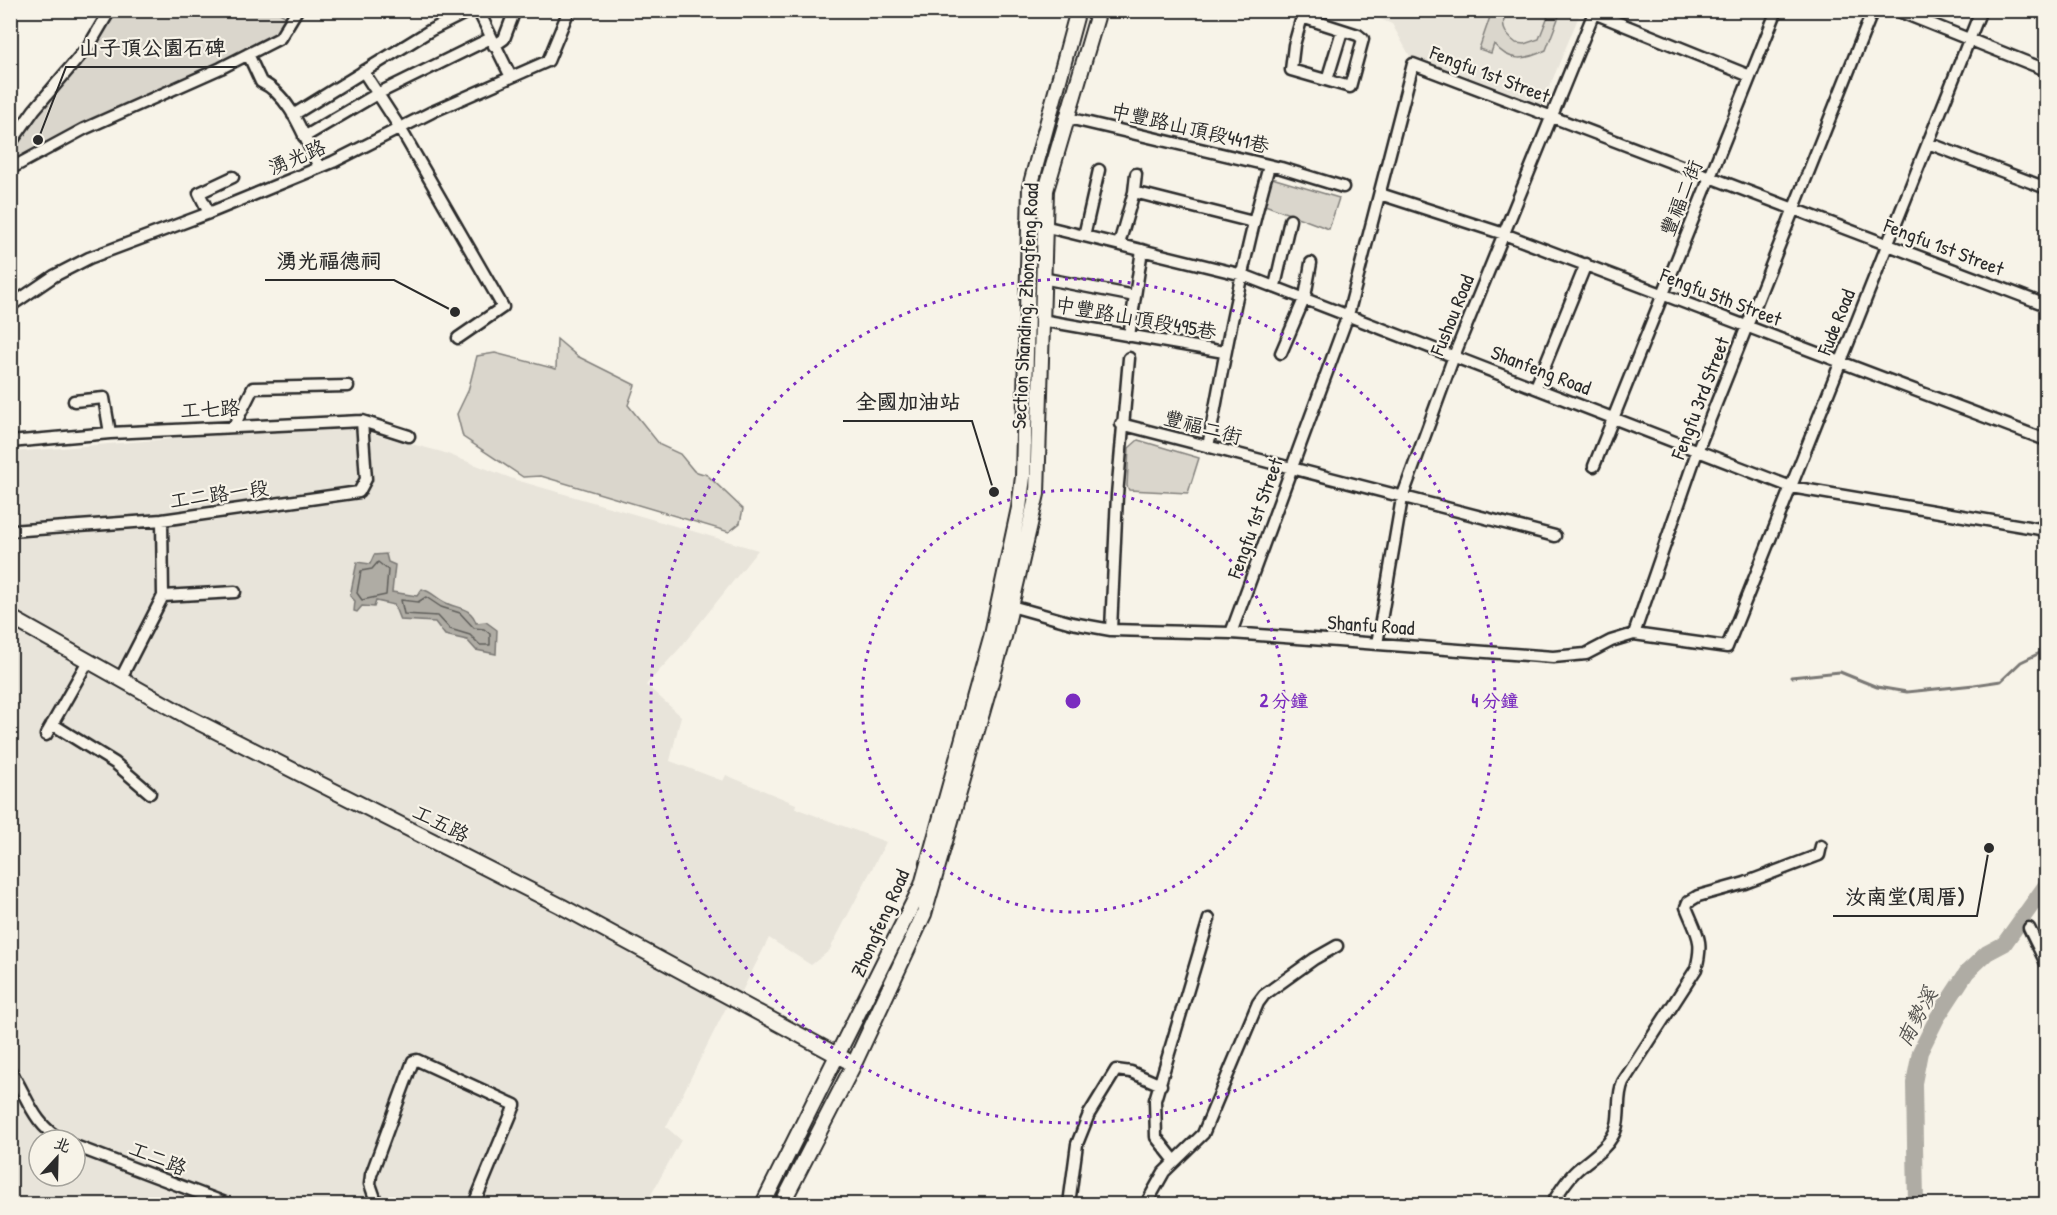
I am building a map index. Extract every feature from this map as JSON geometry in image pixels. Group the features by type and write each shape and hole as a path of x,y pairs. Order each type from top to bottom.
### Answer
{"main road":[{"name":"Section Shanding, Zhongfeng Road","path":"997,606 1019,508 1023,477 1027,222 1030,187 1078,10"},
{"name":"Section Shanding, Zhongfeng Road","path":"1011,606 1037,494 1046,190 1099,10"},
{"name":"Zhongfeng Road","path":"782,1204 854,1064 904,940 922,885 992,634 997,606"},
{"name":"Zhongfeng Road","path":"763,1204 839,1056 904,940 924,914 1011,606"},
{"name":"工五路","path":"10,617 188,717 325,789 561,906 854,1064"}],"street":[{"path":"10,144 34,110 90,44 110,10"},
{"path":"10,170 84,129 280,38 297,10"},
{"path":"293,115 431,30 471,10"},
{"path":"478,10 511,77"},
{"path":"304,137 377,94 446,60 504,39 515,10"},
{"name":"湧光路","path":"10,306 54,276 89,258 209,213 319,167 548,61 569,10"},
{"name":"豐福二街","path":"1594,466 1661,293 1777,10"},
{"name":"Fengfu 3rd Street","path":"1634,634 1698,449 1873,10"},
{"path":"1896,10 2046,70"},
{"name":"Fude Road","path":"1726,647 1981,10"},
{"path":"1595,12 1750,76"},
{"name":"Fushou Road","path":"1377,644 1402,498 1454,356 1595,12"},
{"path":"1303,14 1363,39 1350,87 1291,70 1294,45 1303,14"},
{"path":"1327,80 1342,31"},
{"path":"248,54 261,82 270,86 293,115 319,167"},
{"name":"Fengfu 1st Street","path":"1231,633 1348,315 1413,64 2046,305"},
{"path":"363,71 400,128 503,307 458,338"},
{"name":"中豐路山頂段441巷","path":"1068,118 1269,166 1343,187"},
{"path":"1928,143 2046,188"},
{"path":"1208,447 1224,352 1253,222 1269,166"},
{"path":"1084,236 1099,170"},
{"path":"1119,244 1134,192 1136,174"},
{"path":"209,213 199,193 233,177"},
{"path":"1134,192 1253,222"},
{"name":"Fengfu 5th Street","path":"1380,194 1504,234 1586,264 1839,363 2046,440"},
{"path":"1275,286 1290,220"},
{"name":"Shanfeng Road","path":"1027,222 1243,275 1275,286 1791,487 2046,530"},
{"path":"1129,336 1142,250"},
{"path":"1281,353 1305,297 1311,263"},
{"path":"1536,387 1586,264"},
{"path":"1042,278 1135,296"},
{"name":"中豐路山頂段495巷","path":"1041,320 1224,352"},
{"path":"1111,630 1121,424 1129,358"},
{"path":"234,426 253,388 348,386"},
{"path":"74,401 104,398 110,433"},
{"name":"工七路","path":"10,442 110,433 363,421 409,436"},
{"name":"工二路一段","path":"10,531 162,520 359,492 366,479 363,421"},
{"name":"豐福二街","path":"1121,424 1555,537"},
{"path":"121,678 163,596 162,520"},
{"path":"163,596 235,592"},
{"name":"Shanfu Road","path":"1011,606 1072,623 1111,630 1231,633 1573,657 1634,634 1726,647"},
{"path":"46,735 88,662"},
{"path":"52,724 115,763 150,793"},
{"path":"1552,1204 1576,1171 1600,1152 1613,1136 1619,1118 1619,1091 1623,1082 1696,969 1701,950 1686,907 1688,902 1698,896 1745,883 1820,855 1821,846"},
{"path":"1175,1161 1156,1137 1155,1100 1209,919"},
{"path":"2029,928 2046,963"},
{"path":"1146,1204 1164,1172 1203,1134 1258,1003 1264,995 1314,959 1337,946"},
{"path":"377,1204 370,1184 371,1175 413,1061 417,1060 515,1105 474,1204"},
{"path":"10,1070 37,1120 46,1128"},
{"path":"1069,1204 1077,1143 1089,1114 1116,1070 1131,1072 1161,1085"},
{"name":"工二路","path":"87,1151 228,1204"}],"shaded area":[{"path":"275,10 288,18 278,35 11,161 11,152 112,11"},
{"path":"1362,11 1581,11 1542,105 1429,62 1411,58 1392,24"},
{"path":"1492,11 1506,11 1504,25 1508,36 1516,43 1524,44 1539,39 1550,11 1561,11 1546,50 1525,58 1518,58 1506,54 1494,44 1491,53 1479,49"},
{"path":"1272,178 1339,198 1329,229 1265,205"},
{"path":"557,339 577,356 635,385 628,405 660,445 680,454 694,471 707,475 743,509 740,523 729,532 541,476 523,477 463,437 457,414 468,391 477,356 495,353 556,369"},
{"path":"291,429 355,429 442,452 516,480 758,550 680,648 646,685 681,716 670,761 723,781 726,775 796,804 795,808 886,842 829,951 811,965 769,938 739,997 733,994 666,1127 681,1140 646,1204 11,1204 11,452"},
{"path":"1138,440 1199,458 1188,493 1129,490 1127,486 1129,448"}],"water":[{"path":"386,554 388,562 395,565 392,592 417,596 422,589 444,602 467,611 476,623 486,622 497,630 496,654 476,650 467,640 445,635 435,622 400,620 394,605 376,601 374,607 362,606 357,612 354,611 355,601 350,596 357,562 370,564 374,555"}],"waterway":[{"path":"1791,677 1840,672 1877,687 1907,692 1974,685 2001,681 2021,662 2046,650"},
{"name":"南勢溪","path":"1916,1204 1914,1083 1920,1052 1937,1018 1967,972 1987,953 2004,944 2046,885"}],"place":[{"name":"山子頂公園石碑","path":"38,140"},
{"name":"湧光福德祠","path":"455,312"},
{"name":"全國加油站","path":"994,492"},
{"name":"汝南堂(周厝)","path":"1989,848"}]}
